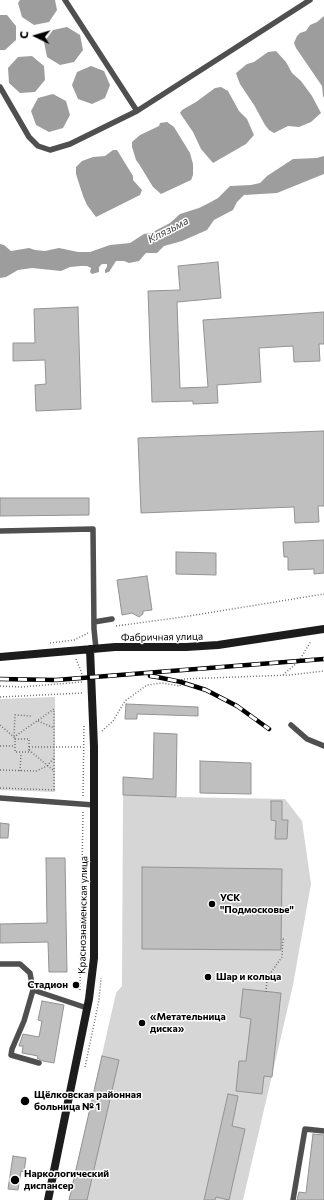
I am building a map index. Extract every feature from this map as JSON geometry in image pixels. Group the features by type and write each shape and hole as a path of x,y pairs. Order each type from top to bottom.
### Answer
{"street":[{"name":"Фабричная улица","path":"0,657 93,649 139,647 186,648 218,645 324,629"},
{"name":"Краснознаменская улица","path":"48,1200 87,1008 94,958 93,649"}],"lane":[{"path":"65,0 137,111"},
{"path":"0,87 29,137 38,146 50,150 70,144 137,111 310,0"},
{"path":"0,531 93,529 93,649"},
{"path":"94,622 112,619"},
{"path":"291,725 307,739 324,746"},
{"path":"0,798 94,805"},
{"path":"0,964 20,964 30,973 33,990 24,1021 12,1049 12,1055 39,1063"},
{"path":"33,990 87,1008"},
{"path":"293,1200 305,1129 324,1131"}],"path":[{"path":"117,626 324,594"},
{"path":"51,643 74,640 94,629"},
{"path":"282,675 299,662 311,641"},
{"path":"76,659 83,678"},
{"path":"102,731 113,721 125,701 146,685 162,683 180,686 182,678 282,675 324,671"},
{"path":"0,686 21,687 83,682"},
{"path":"0,697 84,693"},
{"path":"0,788 54,790 54,709 14,738"},
{"path":"29,750 29,752 15,752 15,715 31,716"},
{"path":"38,720 54,728"},
{"path":"0,725 14,738 29,739 29,750 54,771"},
{"path":"0,746 15,746"},
{"path":"29,747 94,747"},
{"path":"80,989 83,747"},
{"path":"20,771 21,752"},
{"path":"0,770 36,771 47,766 54,758"},
{"path":"266,992 267,978 282,957 283,939 281,939"}],"shaded area":[{"path":"55,697 55,792 0,790 0,699"},
{"path":"123,795 285,799 302,821 311,884 293,985 243,1200 69,1200 116,993 122,986"}],"water":[{"path":"20,0 55,0 57,10 49,22 34,25 22,17 18,3"},
{"path":"0,15 7,15 16,26 16,40 5,50 0,50"},
{"path":"324,16 324,98 322,86 294,43 300,33 306,31 310,25 317,22"},
{"path":"67,27 80,35 83,50 74,62 60,65 47,57 44,42 53,30"},
{"path":"276,51 286,62 292,73 301,81 312,96 321,113 311,122 299,127 288,126 274,133 265,125 240,84 236,73 247,64 254,62 268,52"},
{"path":"32,56 44,66 45,80 35,92 20,93 9,83 8,68 18,57"},
{"path":"91,66 104,71 110,85 105,98 92,104 78,99 72,85 77,72"},
{"path":"221,87 228,91 239,111 247,119 254,135 246,144 213,163 201,149 193,132 180,113 182,110 215,88"},
{"path":"53,94 66,101 70,115 63,128 49,132 36,125 31,111 38,98"},
{"path":"167,122 174,127 190,153 193,164 193,175 191,180 161,194 153,187 136,160 132,142 140,135 159,126 160,123"},
{"path":"113,150 117,150 133,176 133,180 142,190 140,195 96,217 87,205 83,196 76,174 76,167 82,161 93,157 105,156"},
{"name":"Клязьма","path":"324,156 324,174 277,193 244,195 237,202 233,210 214,220 207,230 182,241 164,246 157,253 146,253 139,261 129,263 124,261 116,261 109,272 105,273 107,264 102,264 99,267 99,272 92,274 90,272 91,268 87,266 70,267 61,271 32,268 18,270 6,277 0,278 0,244 4,245 11,251 29,248 45,251 59,248 78,252 90,252 110,245 130,243 144,234 151,233 170,223 180,214 199,208 218,198 230,186 260,183 267,176 293,159 317,158"}],"building":[{"path":"218,262 221,298 177,302 180,388 208,387 203,320 324,312 324,344 319,344 320,361 294,362 293,346 259,348 261,382 217,385 218,403 193,404 193,401 152,402 148,291 180,290 178,266"},
{"path":"78,307 81,409 36,411 35,385 46,384 45,360 13,361 13,343 35,343 34,309"},
{"path":"324,431 324,506 318,506 319,522 295,523 294,507 141,513 138,438"},
{"path":"0,498 89,498 89,515 0,516"},
{"path":"324,540 324,573 314,574 314,569 288,570 288,557 284,557 283,542"},
{"path":"176,552 216,553 216,575 176,574"},
{"path":"147,576 152,610 143,611 143,614 139,617 132,613 122,615 117,580"},
{"path":"126,704 198,707 198,716 137,714 137,719 125,719"},
{"path":"154,733 177,734 176,797 123,795 123,777 153,779"},
{"path":"200,761 251,763 251,794 200,793"},
{"path":"271,801 282,801 282,820 288,820 287,839 275,839 276,821 271,820"},
{"path":"0,823 9,824 8,838 0,838"},
{"path":"46,858 65,858 67,972 49,972 48,942 0,943 0,924 47,923"},
{"name":"УСК \"Подмосковье\"","path":"142,867 282,869 281,950 142,949"},
{"path":"243,989 281,993 272,1077 264,1076 262,1094 236,1091 239,1061 246,1061 251,1019 240,1017"},
{"path":"42,1001 64,1005 54,1063 43,1061 37,1058 38,1056 22,1053 23,1046 19,1046 23,1034 39,1037 42,1021 38,1020"},
{"path":"102,1056 119,1060 87,1200 69,1200"},
{"path":"228,1094 238,1096 232,1126 245,1129 229,1200 216,1197 215,1200 204,1200"},
{"path":"313,1134 324,1135 324,1200 297,1200 299,1192 306,1193"},
{"name":"Наркологический диспансер","path":"13,1156 26,1158 24,1172 21,1171 18,1190 8,1189"}],"railway":[{"path":"0,679 56,680 324,659"},
{"path":"150,676 181,682 206,690 237,706 269,729"}],"place":[{"name":"УСК \"Подмосковье\"","path":"212,904"},
{"name":"Шар и кольца","path":"208,977"},
{"name":"Стадион","path":"76,985"},
{"name":"«Метательница диска»","path":"142,1023"},
{"name":"Щёлковская районная больница № 1","path":"25,1101"},
{"name":"Наркологический диспансер","path":"15,1180"}]}
